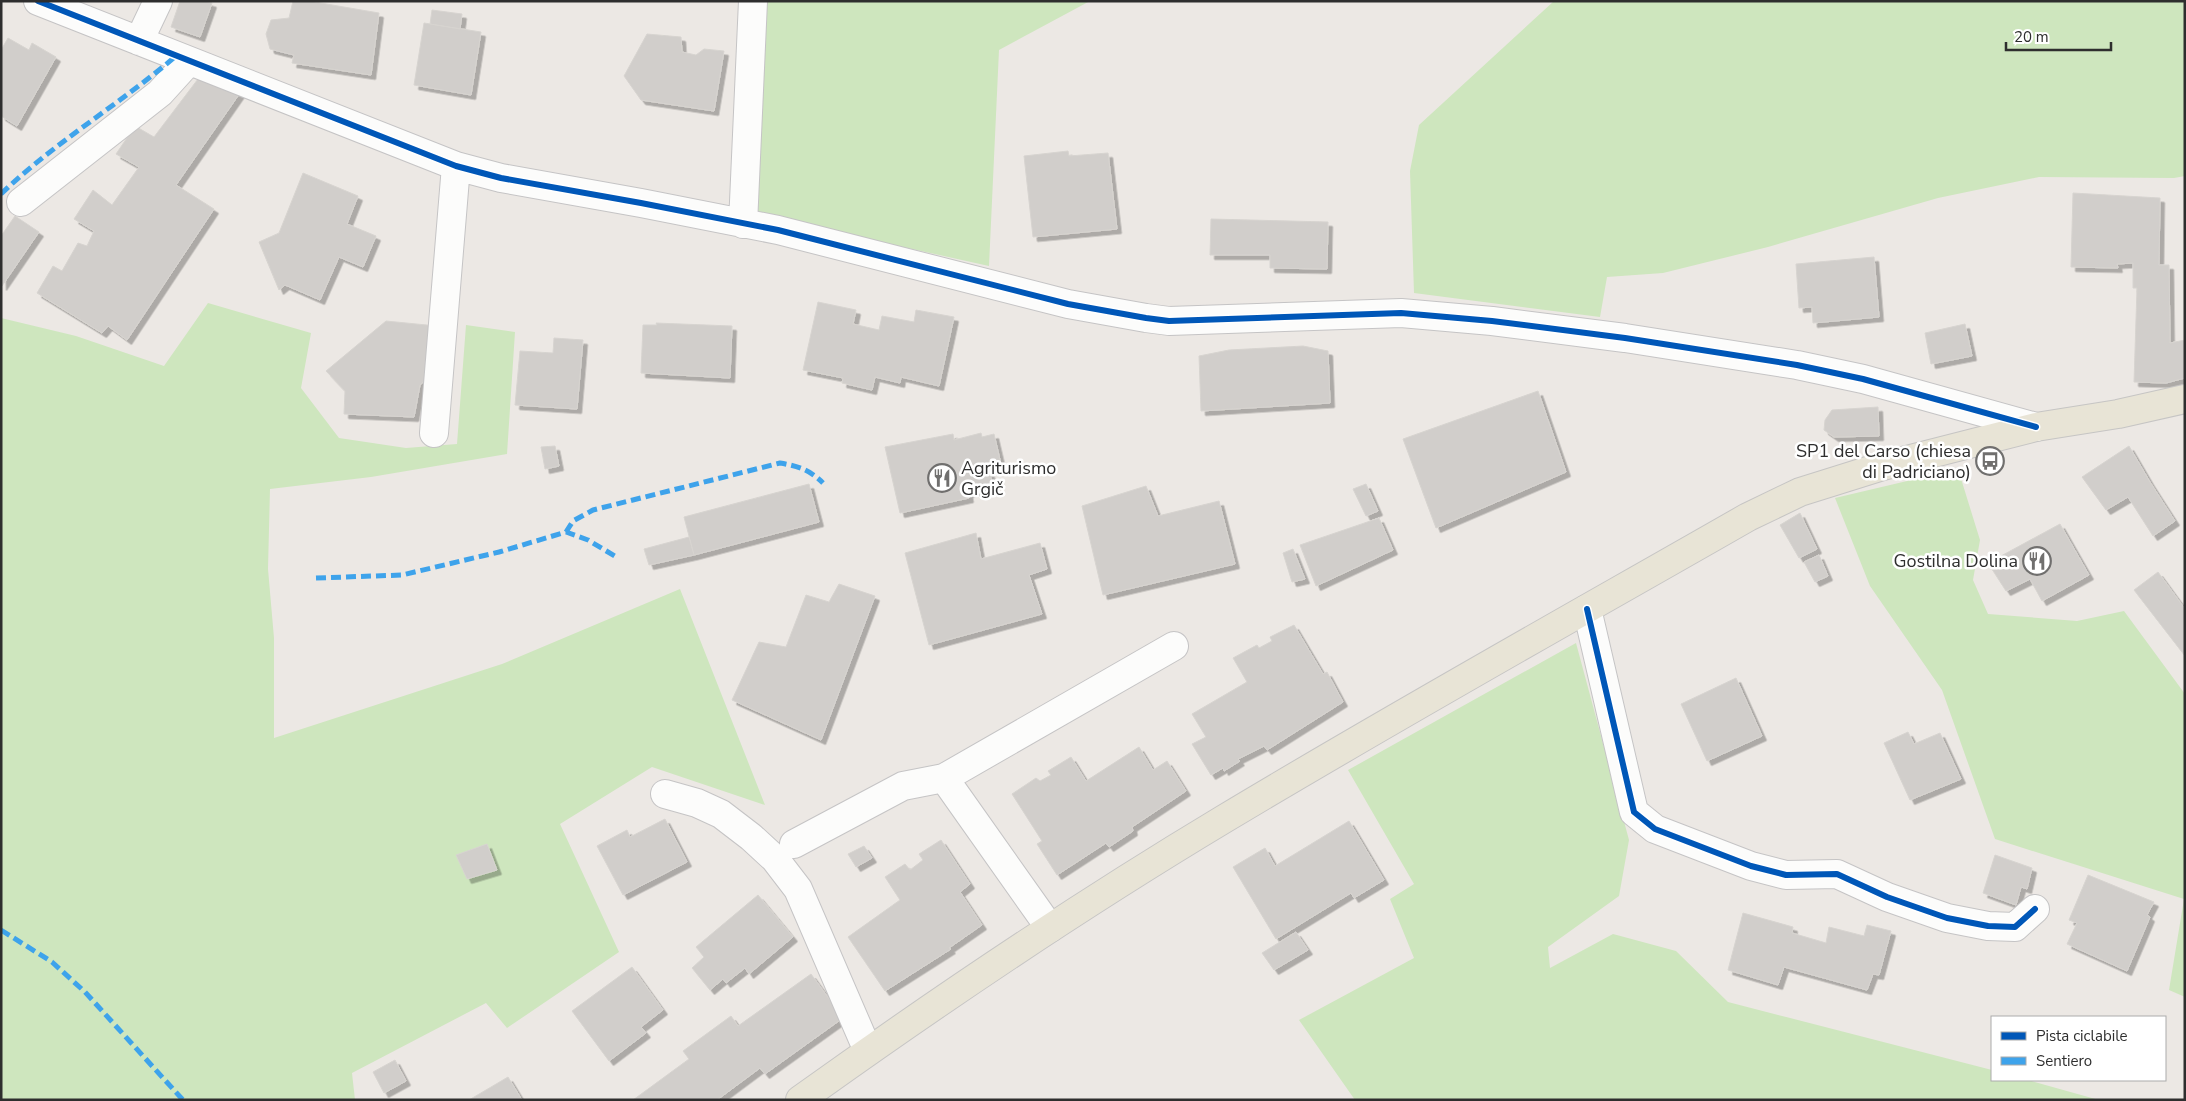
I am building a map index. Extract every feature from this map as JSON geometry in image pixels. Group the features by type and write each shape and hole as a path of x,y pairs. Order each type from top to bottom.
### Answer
{"main road":[{"path":"800,1100 868,1051 1050,928 1224,819 1748,516 1800,492 1883,466 2036,427 2118,414 2185,399"}],"street":[{"path":"38,1 456,166 501,178 640,203 787,233 1068,304 1170,321 1400,313 1501,322 1625,338 1797,366 1863,379 2036,427"},
{"path":"139,41 158,1"},
{"path":"743,224 753,1"},
{"path":"21,202 160,92 190,61"},
{"path":"434,433 456,166"},
{"path":"1587,609 1634,812 1655,829 1751,866 1786,875 1837,874 1887,897 1947,918 1988,926 2015,927 2035,909"},
{"path":"794,844 902,786 944,778 1174,646"},
{"path":"944,778 1050,928"},
{"path":"665,794 697,803 722,814 775,859 787,874 798,889 868,1051"}],"green space":[{"path":"763,1 1090,1 999,50 989,266 754,214"},
{"path":"1554,1 2185,1 2185,176 2174,178 2039,177 1938,198 1768,247 1663,273 1607,277 1600,317 1414,293 1410,171 1419,125"},
{"path":"208,303 311,333 301,388 339,438 406,448 457,444 466,325 515,332 507,454 371,477 270,489 268,569 274,638 274,738 502,664 680,589 765,805 652,767 560,824 619,952 507,1028 486,1003 352,1073 355,1100 1,1100 1,318 76,336 164,366"},
{"path":"1958,469 1980,540 1973,580 1988,614 2077,621 2124,611 2185,694 2185,997 2169,990 2184,899 1995,839 1942,690 1870,586 1835,498"},
{"path":"1576,643 1629,840 1619,896 1548,947 1550,968 1613,934 1676,951 1728,1002 1991,1070 1991,1081 2032,1081 2099,1100 1355,1100 1299,1020 1414,958 1390,899 1414,884 1348,770"}],"building":[{"path":"180,1 205,1 212,3 200,37 171,27"},
{"path":"293,1 309,1 379,13 371,75 292,63 294,55 270,49 266,34 271,20 289,18"},
{"path":"432,10 462,14 460,29 430,24"},
{"path":"424,23 481,32 471,95 414,85"},
{"path":"647,34 681,37 682,52 696,55 704,49 724,51 714,111 641,100 624,76"},
{"path":"8,38 29,50 32,43 56,57 17,126 1,116 1,50"},
{"path":"201,75 240,93 176,185 214,209 127,340 108,326 102,333 37,293 53,266 62,271 78,243 87,246 94,231 74,219 93,190 112,205 139,167 116,154 135,126 154,137"},
{"path":"1068,151 1069,156 1108,153 1117,229 1033,237 1024,156"},
{"path":"303,173 358,196 347,224 376,236 363,267 339,257 320,300 285,285 279,290 259,242 279,233"},
{"path":"2073,193 2160,198 2159,265 2169,265 2170,343 2185,340 2185,378 2166,383 2134,382 2137,288 2133,288 2133,263 2117,264 2118,268 2071,267"},
{"path":"15,216 39,232 2,286 1,236"},
{"path":"1211,219 1328,222 1327,269 1270,268 1270,255 1210,255"},
{"path":"1874,257 1879,317 1813,323 1812,307 1799,308 1796,264"},
{"path":"818,302 856,310 853,324 879,330 882,316 914,322 916,310 954,317 939,386 901,377 900,383 875,377 872,390 842,383 843,378 803,370"},
{"path":"386,321 437,326 433,373 420,385 414,417 344,414 345,391 326,371"},
{"path":"656,323 732,326 730,378 641,373 643,325 657,325"},
{"path":"1965,324 1972,356 1931,364 1925,333"},
{"path":"554,338 583,340 577,409 515,405 520,351 553,353"},
{"path":"1303,346 1328,351 1330,403 1201,411 1199,356 1229,350"},
{"path":"1538,391 1566,472 1436,528 1403,439"},
{"path":"1878,407 1879,436 1834,437 1824,430 1825,420 1832,410"},
{"name":"Agriturismo Grgič","path":"981,433 982,437 994,434 1001,464 989,469 993,487 968,493 969,498 900,513 885,447 953,434 954,440"},
{"path":"555,446 559,466 545,469 541,447"},
{"path":"2129,446 2175,521 2153,536 2128,497 2106,510 2082,477"},
{"path":"809,484 819,522 694,555 684,517"},
{"path":"1366,484 1378,511 1366,516 1353,489"},
{"path":"1146,486 1158,516 1219,501 1235,564 1103,595 1082,506"},
{"path":"1800,513 1817,549 1799,558 1780,525"},
{"path":"1379,518 1393,550 1316,586 1300,545"},
{"name":"Gostilna Dolina","path":"2060,524 2089,575 2042,601 2030,579 2006,591 1988,563"},
{"path":"976,533 981,559 1040,543 1047,569 1029,575 1042,614 929,645 905,553"},
{"path":"689,537 694,555 649,565 644,549"},
{"path":"1293,549 1305,579 1292,582 1283,553"},
{"path":"1819,555 1828,576 1815,582 1804,562"},
{"path":"2158,572 2185,609 2185,656 2134,590"},
{"path":"839,584 875,596 821,740 732,700 759,642 786,647 806,595 829,602"},
{"path":"1294,625 1323,674 1327,672 1343,702 1267,750 1264,746 1238,759 1240,761 1224,771 1223,768 1211,775 1192,744 1206,737 1192,714 1247,682 1233,658 1257,645 1259,648 1272,641 1270,637"},
{"path":"1736,678 1762,736 1707,761 1681,704"},
{"path":"1908,732 1914,744 1940,733 1961,779 1910,800 1884,743"},
{"path":"1139,747 1153,770 1167,761 1186,791 1132,827 1133,831 1109,847 1106,843 1057,875 1037,844 1042,841 1012,794 1036,778 1040,781 1051,775 1048,771 1071,757 1086,781"},
{"path":"665,819 687,862 623,895 597,846 627,830 630,837"},
{"path":"1349,821 1384,880 1354,898 1351,893 1276,939 1233,867 1265,848 1275,866"},
{"path":"941,840 970,884 960,892 982,925 949,948 951,949 885,991 848,937 900,900 885,877 905,864 910,870 923,860 919,854"},
{"path":"487,844 497,870 467,879 456,855"},
{"path":"864,846 872,858 856,867 848,854"},
{"path":"1995,855 2032,868 2027,889 2021,887 2016,905 1983,893"},
{"path":"2088,875 2154,902 2147,915 2150,917 2127,971 2067,944 2077,923 2069,920"},
{"path":"758,895 793,937 749,974 745,968 726,983 723,979 710,990 692,968 704,957 696,947"},
{"path":"1743,913 1793,927 1792,933 1826,943 1829,927 1864,936 1867,925 1891,931 1879,975 1873,974 1867,990 1784,967 1778,985 1728,970"},
{"path":"1296,932 1308,950 1274,970 1262,953"},
{"path":"632,967 663,1010 641,1027 646,1033 609,1061 572,1011"},
{"path":"811,974 843,1018 765,1074 760,1068 717,1100 633,1100 689,1059 683,1051 731,1016 738,1026"},
{"path":"395,1060 406,1081 384,1093 373,1072"},
{"path":"508,1077 522,1100 469,1100"}],"marked path":[{"path":"1,194 43,157 155,74 176,56"},
{"path":"566,532 573,521 593,510 780,463 803,469 823,483"},
{"path":"316,578 402,575 499,552 566,532 588,540 618,558"},
{"path":"1,930 52,962 85,992 183,1100"}],"cycle path":[{"path":"38,1 456,166 501,178 778,230 1068,304 1169,321 1401,313 1492,321 1625,338 1797,365 1863,379 2036,427"},
{"path":"1587,609 1634,812 1655,829 1751,866 1786,875 1837,874 1887,897 1947,918 1988,926 2015,927 2035,909"}],"place":[{"name":"SP1 del Carso (chiesa di Padriciano)","path":"1990,461"},
{"name":"Agriturismo Grgič","path":"942,478"},
{"name":"Gostilna Dolina","path":"2037,561"}]}
